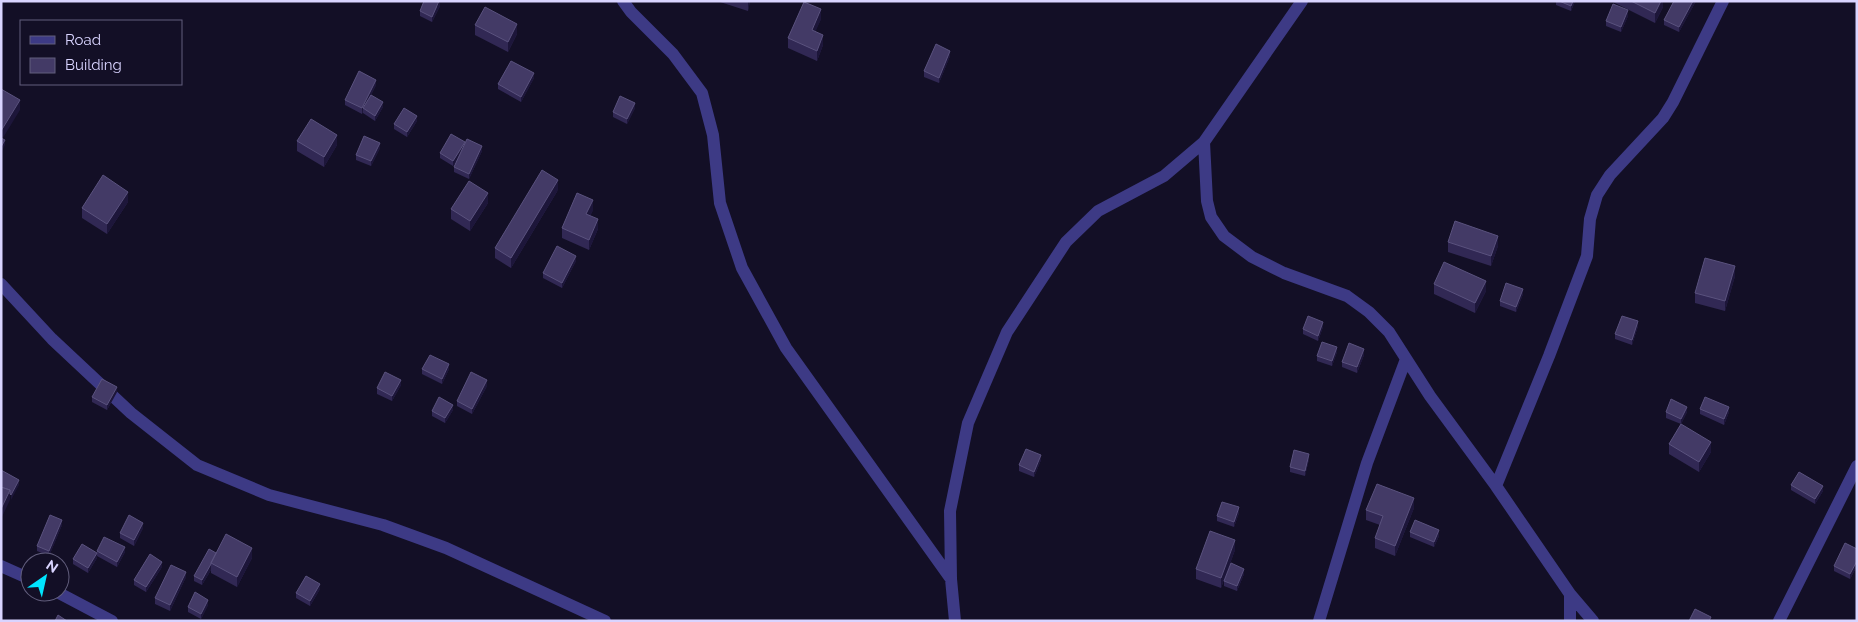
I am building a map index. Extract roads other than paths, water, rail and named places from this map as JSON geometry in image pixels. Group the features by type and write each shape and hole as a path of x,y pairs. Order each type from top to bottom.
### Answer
{"street":[{"path":"623,1 631,12 673,54 702,93 713,135 720,203 742,268 786,348 951,579"},
{"path":"955,621 951,579 950,511 968,423 1007,332 1066,242 1098,211 1164,176 1204,142 1302,1"},
{"path":"1496,486 1550,356 1586,256 1590,219 1598,195 1610,175 1668,110 1723,1"},
{"path":"1204,142 1207,201 1211,217 1224,236 1252,257 1284,273 1347,296 1369,312 1389,332 1430,396 1496,486 1570,594 1593,621"},
{"path":"1,284 52,339 131,413 197,465 269,495 383,525 446,548 605,621"},
{"path":"1319,621 1367,463 1406,359"},
{"path":"1780,621 1857,466"},
{"path":"1,566 20,575"},
{"path":"1570,594 1570,621"},
{"path":"70,599 112,621"}]}
